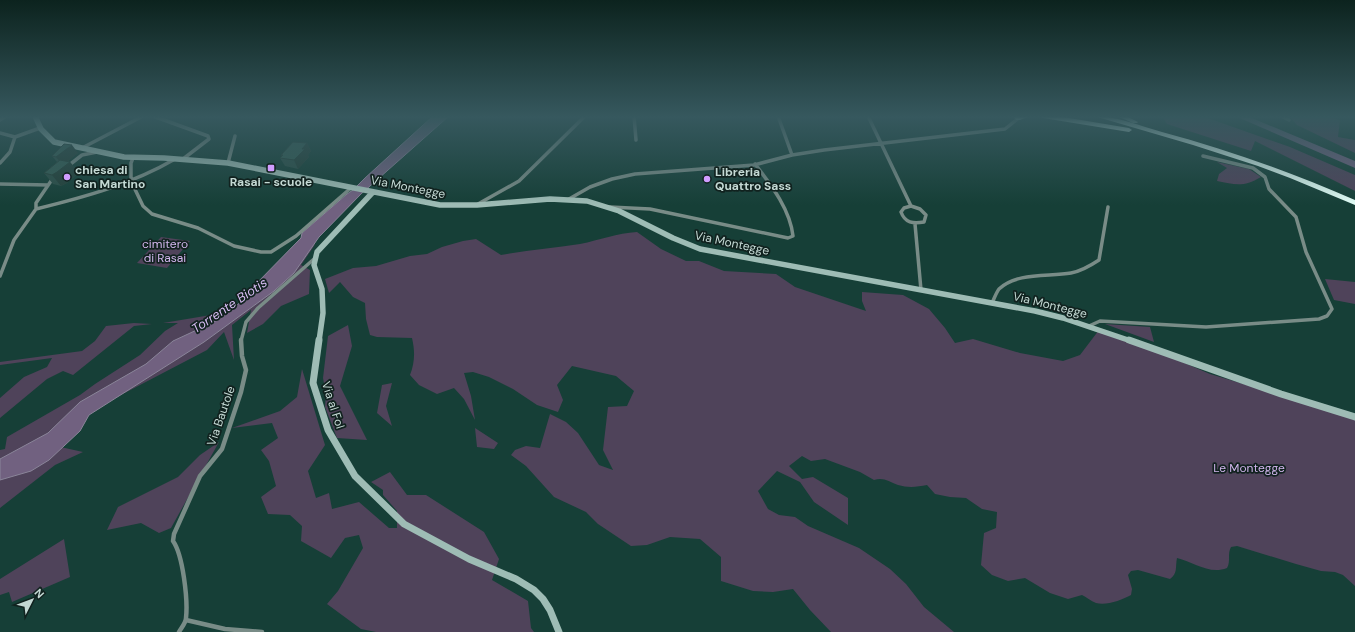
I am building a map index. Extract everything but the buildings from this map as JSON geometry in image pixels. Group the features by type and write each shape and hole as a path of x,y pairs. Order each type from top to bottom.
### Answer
{"highway":[{"path":"1200,145 1257,163 1332,192 1355,203"}],"street":[{"path":"0,164 10,152 12,145"},
{"name":"Via Montegge","path":"67,145 133,158 183,159 228,163 440,205 476,207 549,199 588,201 622,212 668,237 705,250 1035,311 1089,326 1246,382 1355,417"},
{"path":"82,148 86,145"},
{"path":"183,159 200,145"},
{"path":"228,163 233,145"},
{"path":"476,207 484,200 519,181 555,145"},
{"path":"789,145 792,155"},
{"path":"569,199 579,191 607,181 651,170 754,164 792,155 868,145"},
{"path":"881,145 907,201 911,206 920,209 926,215 924,222 915,224 902,218 901,212 904,208 911,206"},
{"path":"66,168 82,155 99,151"},
{"path":"1089,326 1100,321 1206,327 1297,321 1319,319 1327,316 1332,309 1309,262 1300,237 1297,218 1285,204 1267,188 1266,177 1253,168 1203,156"},
{"path":"133,158 131,163 132,181 144,206 152,214 198,228 234,246 261,252 271,252 296,236 354,188"},
{"path":"36,209 103,191 132,181 176,159"},
{"path":"608,207 650,209 788,238 793,236 793,230 789,218 769,182 754,164"},
{"path":"0,276 14,240 36,209 36,203 54,177"},
{"path":"0,184 48,185"},
{"path":"314,259 317,252 373,192"},
{"path":"992,303 994,293 1000,287 1011,281 1025,277 1075,272 1092,267 1099,260 1108,207"},
{"path":"915,224 921,290"},
{"name":"Via al Fol","path":"314,259 314,265 322,289 323,313 313,384 328,430 355,476 404,524 469,560 516,578 534,590 543,599 550,610 559,632"},
{"name":"Via Bautole","path":"186,620 183,573 178,548 173,541 174,534 200,476 222,449 241,392 246,370 242,356 241,337 246,322 258,308 314,259"},
{"path":"179,632 186,620 225,629 262,632"}],"green space":[{"path":"1234,145 1253,145 1251,151"},
{"path":"1264,145 1286,145 1355,175 1355,191"},
{"path":"1339,145 1355,145 1355,153"},
{"path":"1217,162 1249,169 1261,177 1245,184 1217,181 1219,174 1227,168"},
{"name":"Le Montegge","path":"637,232 661,249 686,261 699,261 724,271 776,274 795,287 866,311 862,301 862,292 903,295 929,309 955,343 973,339 1020,353 1063,361 1080,355 1099,330 1145,346 1210,374 1355,417 1355,586 1343,575 1335,572 1321,571 1237,546 1231,547 1227,568 1220,570 1208,569 1177,558 1175,572 1173,577 1170,579 1138,570 1131,571 1128,575 1132,589 1131,595 1119,601 1100,604 1082,595 1068,599 1050,593 1025,578 1008,581 992,575 981,565 984,533 996,528 997,512 982,509 966,498 935,494 927,485 905,487 884,479 874,480 860,472 825,459 811,461 802,456 789,466 802,479 813,477 848,498 848,525 814,502 800,482 777,471 758,491 768,509 779,515 795,517 808,526 859,548 890,569 906,584 924,607 954,632 831,632 793,589 773,592 753,591 721,581 721,557 700,539 670,537 647,545 631,546 598,524 586,512 554,497 526,466 511,455 515,450 526,446 540,448 550,414 566,422 578,433 599,465 613,470 603,450 608,407 627,406 634,391 616,376 572,366 557,385 563,400 558,412 537,405 513,389 489,377 473,372 464,373 471,396 475,420 464,399 454,388 437,394 419,385 410,375 414,356 412,338 377,337 370,335 366,319 365,303 353,297 340,282 329,293 325,279 353,268 376,266 410,256 427,254 442,247 476,239 501,255 580,244 615,235"},
{"path":"318,234 314,246 301,265 310,270 309,294 281,306 263,324 247,333 251,310 232,325 234,360 224,332 207,350 96,408 99,393 56,446 83,452 55,465 0,508 0,450 5,449 7,437 80,395 140,355 165,331 178,323 163,323 229,312 250,296"},
{"name":"cimitero di Rasai","path":"161,237 190,241 167,268 137,263"},
{"path":"1325,279 1355,282 1355,304 1334,300"},
{"path":"134,323 152,324 134,326 73,375 63,371 47,379 0,418 0,398 24,377 47,367 52,358 0,365 0,362 82,351 95,341 106,326"},
{"path":"1105,324 1150,327 1154,342"},
{"path":"348,325 352,346 340,386 367,440 337,438 325,407 326,394 323,378 328,336"},
{"path":"302,369 325,445 308,471 316,498 329,493 332,509 359,502 389,528 397,528 397,511 383,495 383,490 371,482 390,472 407,495 426,495 484,532 499,559 492,580 528,601 531,628 534,632 376,632 361,629 327,604 338,591 363,548 359,535 345,538 331,558 301,541 302,526 290,515 268,514 261,497 276,486 269,461 261,450 278,438 272,423 232,428 280,411 297,397"},
{"path":"392,383 386,406 392,426 377,413 382,385"},
{"path":"475,428 498,443 494,449 477,447"},
{"path":"219,442 171,528 159,533 141,523 107,530 118,507 178,477 200,455"},
{"path":"64,539 70,577 12,602 9,592 0,595 0,579"}],"shaded area":[{"path":"401,145 416,145 361,194 319,237 294,273 274,291 204,342 89,415 80,431 49,460 31,471 0,480 0,459 48,433 80,402 146,364 173,341 214,322 245,299 255,285 301,238 302,233"}],"waterway":[{"path":"1309,145 1355,165"}],"place":[{"name":"Rasai - scuole","path":"271,168"},
{"name":"chiesa di San Martino","path":"67,177"},
{"name":"Libreria Quattro Sass","path":"707,179"}],"water label":[{"name":"Torrente Biotis","path":"229,305"}]}
